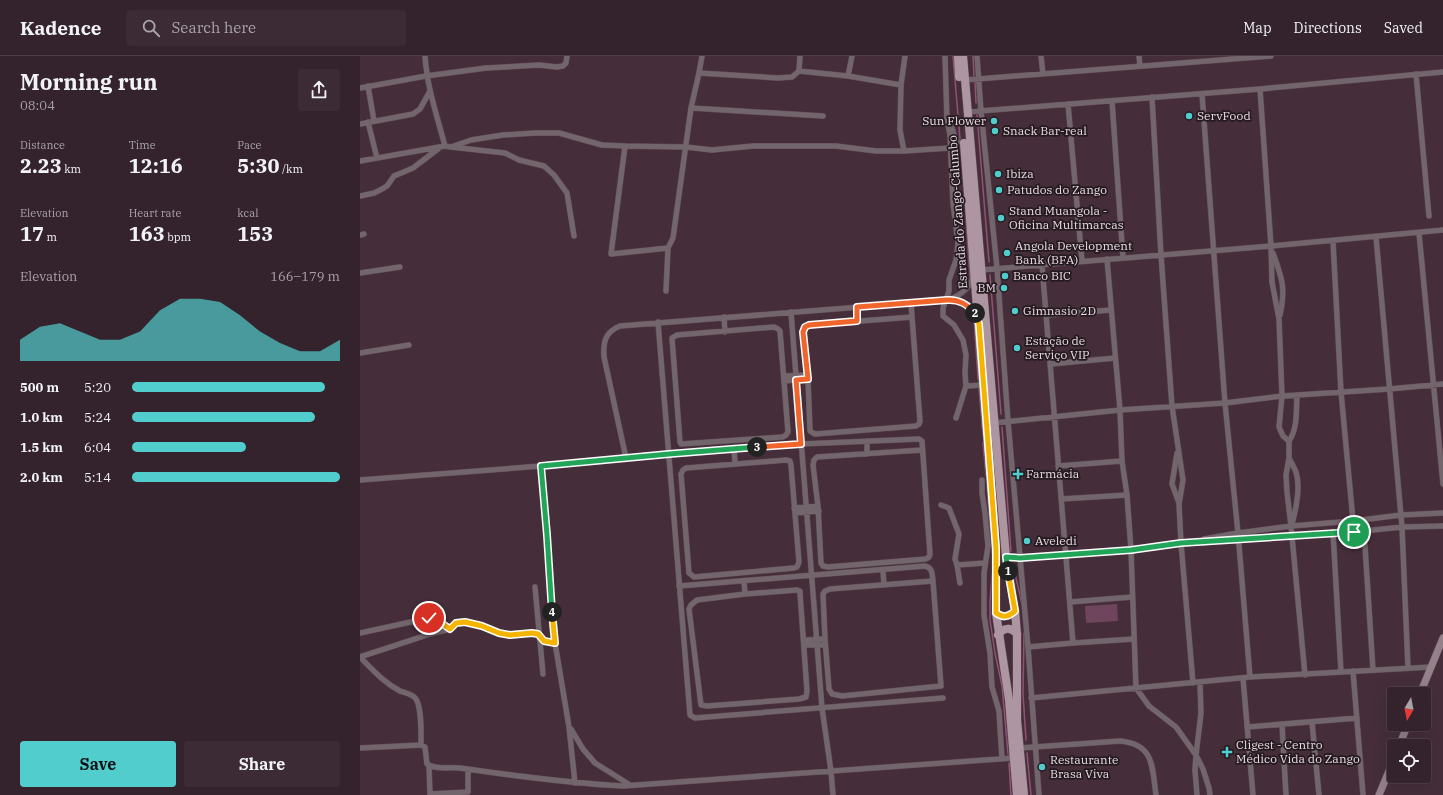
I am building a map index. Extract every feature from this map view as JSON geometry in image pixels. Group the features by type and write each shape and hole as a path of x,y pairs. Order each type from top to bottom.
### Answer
{"main road":[{"name":"Estrada do Zango-Calumbo","path":"958,56 961,142 978,270 1006,557 1015,611 1017,634 1016,698 1027,747 1024,795"},
{"name":"Estrada do Zango-Calumbo","path":"963,56 978,270 980,385 996,558 996,613 1008,700 1008,759 1016,795"},
{"path":"996,613 1005,617 1010,616 1015,611"},
{"path":"998,635 1007,628 1017,634"}],"street":[{"path":"425,56 426,76 445,147"},
{"path":"360,88 426,76 486,68 539,65 557,67 566,63 567,56"},
{"path":"666,291 668,248 673,238 691,108 702,56"},
{"path":"699,73 792,78 799,71 800,56"},
{"path":"848,76 852,56"},
{"path":"904,151 900,130 901,85 905,56"},
{"path":"945,56 947,120 950,135 953,203 958,243 956,260 949,280 948,300 943,308 943,316 954,325 963,340 966,355 966,386 956,418"},
{"path":"977,56 997,268 1008,421 1028,648 1031,698 1027,747 1039,795"},
{"path":"1041,56 1043,74"},
{"path":"1139,56 1140,66"},
{"path":"965,80 1271,56"},
{"path":"799,71 848,76 901,85"},
{"path":"967,112 1202,94 1443,72"},
{"path":"1416,74 1429,216"},
{"path":"368,86 374,121"},
{"path":"1260,89 1271,246 1272,282 1279,319 1282,396 1280,427 1283,436 1289,441"},
{"path":"360,124 413,114 420,109 430,91"},
{"path":"1202,94 1225,403 1250,677"},
{"path":"1152,98 1172,406 1183,480 1179,504 1181,543 1194,683"},
{"path":"1112,101 1122,258"},
{"path":"1068,104 1082,261"},
{"path":"691,108 823,116"},
{"path":"947,109 954,135 961,142"},
{"path":"368,122 377,158"},
{"path":"360,161 445,147 471,140 503,135 536,133 559,133 602,145 686,147 712,150 753,146 836,146 876,151 904,151 950,149 961,142"},
{"path":"950,135 953,139 961,142"},
{"path":"626,146 611,254 668,248"},
{"path":"360,196 374,193 382,189 394,176 413,168 445,147 505,153 519,160 544,166 554,175 567,193 574,236"},
{"path":"948,300 958,296 966,289 978,270 1376,237 1443,230"},
{"path":"1419,233 1443,484"},
{"path":"1376,237 1402,527 1408,668"},
{"path":"1333,240 1341,392 1354,532"},
{"path":"1271,246 1283,282 1283,301 1279,319"},
{"path":"1107,259 1110,310 1120,410 1122,461 1127,495 1131,550 1136,688 1149,706 1176,727 1196,755 1203,769 1210,795"},
{"path":"1042,265 1058,466 1067,554 1073,642"},
{"path":"360,273 400,267"},
{"path":"626,458 604,357 606,337 612,329 620,326 658,322 948,300 958,301 967,305 975,313 979,324"},
{"path":"910,303 912,317 920,421 919,424 916,426 812,433 810,431 808,377 803,332 805,327 809,325 912,317"},
{"path":"857,307 857,321"},
{"path":"1047,314 1110,310"},
{"path":"791,312 822,708 832,771 833,795"},
{"path":"724,317 725,332"},
{"path":"658,322 689,711 692,717 695,718 943,698"},
{"path":"774,327 778,328 780,331 784,379 788,432 783,437 681,444 672,338 677,335 774,327"},
{"path":"360,353 409,345"},
{"path":"1050,364 1115,358"},
{"path":"784,379 808,377"},
{"path":"994,423 1120,410 1225,403 1282,396 1443,384"},
{"path":"966,386 980,385"},
{"path":"1297,395 1295,428 1293,436 1289,441 1289,458 1286,475 1305,675"},
{"path":"360,480 801,444 919,439 923,442 922,450 929,557 926,559 823,566 821,563 818,508 813,465 814,460 818,457 922,450"},
{"path":"867,441 867,454"},
{"path":"734,449 735,463"},
{"path":"1178,450 1172,484 1179,504"},
{"path":"1289,458 1296,473 1298,491 1296,509 1291,526"},
{"path":"790,461 794,510 798,562 797,566 794,568 694,577 689,573 681,474 686,468 735,463 790,461"},
{"path":"1058,466 1122,461"},
{"path":"541,466 555,643 569,727 575,783"},
{"path":"429,765 575,783 630,785 1008,759 999,712 992,687 990,653 984,615 985,563 988,546 982,480"},
{"path":"1061,499 1127,495"},
{"path":"941,505 949,508 959,534 955,560 960,583"},
{"path":"794,510 818,508"},
{"path":"1006,557 1020,558 1131,550 1291,526 1401,515 1443,513"},
{"path":"1181,543 1333,532 1354,532 1402,527 1443,526"},
{"path":"1364,531 1373,670"},
{"path":"1333,532 1341,672"},
{"path":"957,565 985,563"},
{"path":"679,586 883,571 925,566 929,567 932,570 933,581 941,686 842,696 832,694 829,689 823,594 825,591 830,589 933,581"},
{"path":"883,571 884,585"},
{"path":"744,581 745,594"},
{"path":"535,587 543,674"},
{"path":"800,591 804,643 807,691 806,697 799,699 707,706 700,705 689,609 697,600 745,594 800,591"},
{"path":"1070,602 1132,597"},
{"path":"360,633 429,618 434,618 450,629"},
{"path":"421,745 420,715 417,700 414,696 400,691 385,682 370,669 360,657 450,629 456,623 465,622 510,635 532,633 539,636 544,641 555,643"},
{"path":"1423,687 1443,638"},
{"path":"1028,648 1073,642 1134,639"},
{"path":"804,643 825,642"},
{"path":"1031,698 1250,677 1431,667"},
{"path":"1353,671 1363,795"},
{"path":"1243,678 1253,795"},
{"path":"1197,795 1195,770 1201,713 1200,683"},
{"path":"1247,727 1357,718"},
{"path":"1312,722 1319,795"},
{"path":"1282,724 1286,795"},
{"path":"569,727 583,749 595,763 630,785"},
{"path":"1027,747 1120,741 1130,743 1145,751 1151,760 1156,795"},
{"path":"360,748 425,746 427,764 429,765 430,795 468,792 468,770"},
{"path":"1380,795 1387,777"}],"shaded area":[{"path":"1117,604 1118,621 1086,623 1085,606"}],"waterway":[{"path":"953,56 960,139"},
{"path":"973,56 974,76"},
{"path":"975,82 976,103"},
{"path":"977,115 989,262"},
{"path":"966,218 970,276"},
{"path":"990,275 1001,414"},
{"path":"974,318 978,379"},
{"path":"979,389 983,435"},
{"path":"1002,427 1011,551"},
{"path":"983,443 986,475"},
{"path":"987,483 992,553"},
{"path":"1013,565 1022,604"},
{"path":"992,575 990,620 1002,686 1008,754"},
{"path":"1024,633 1023,694 1026,740"},
{"path":"1027,753 1031,795"},
{"path":"1009,763 1011,795"}],"place":[{"name":"ServFood","path":"1189,116"},
{"name":"Sun Flower","path":"994,121"},
{"name":"Snack Bar-real","path":"995,131"},
{"name":"Ibiza","path":"998,174"},
{"name":"Patudos do Zango","path":"999,190"},
{"name":"Stand Muangola - Oficina Multimarcas","path":"1001,218"},
{"name":"Angola Development Bank (BFA)","path":"1007,253"},
{"name":"Banco BIC","path":"1005,276"},
{"name":"BM","path":"1004,288"},
{"name":"Gimnasio 2D","path":"1015,311"},
{"name":"Estação de Serviço VIP","path":"1017,348"},
{"name":"Farmácia","path":"1018,474"},
{"name":"Aveledi","path":"1027,541"},
{"name":"Cligest - Centro Médico Vida do Zango","path":"1227,752"},
{"name":"Restaurante Brasa Viva","path":"1042,767"}],"route":[{"path":"429,618 434,618 450,629 456,623 465,622 510,635 532,633 538,634 544,641 555,643 541,466 801,444 796,380 808,379 803,332 805,327 809,325 857,321 857,307 949,299 967,305 975,313 979,324 996,549 995,603 996,613 1000,616 1010,616 1015,611 1006,557 1020,558 1131,550 1181,543 1333,532 1354,532"}]}
